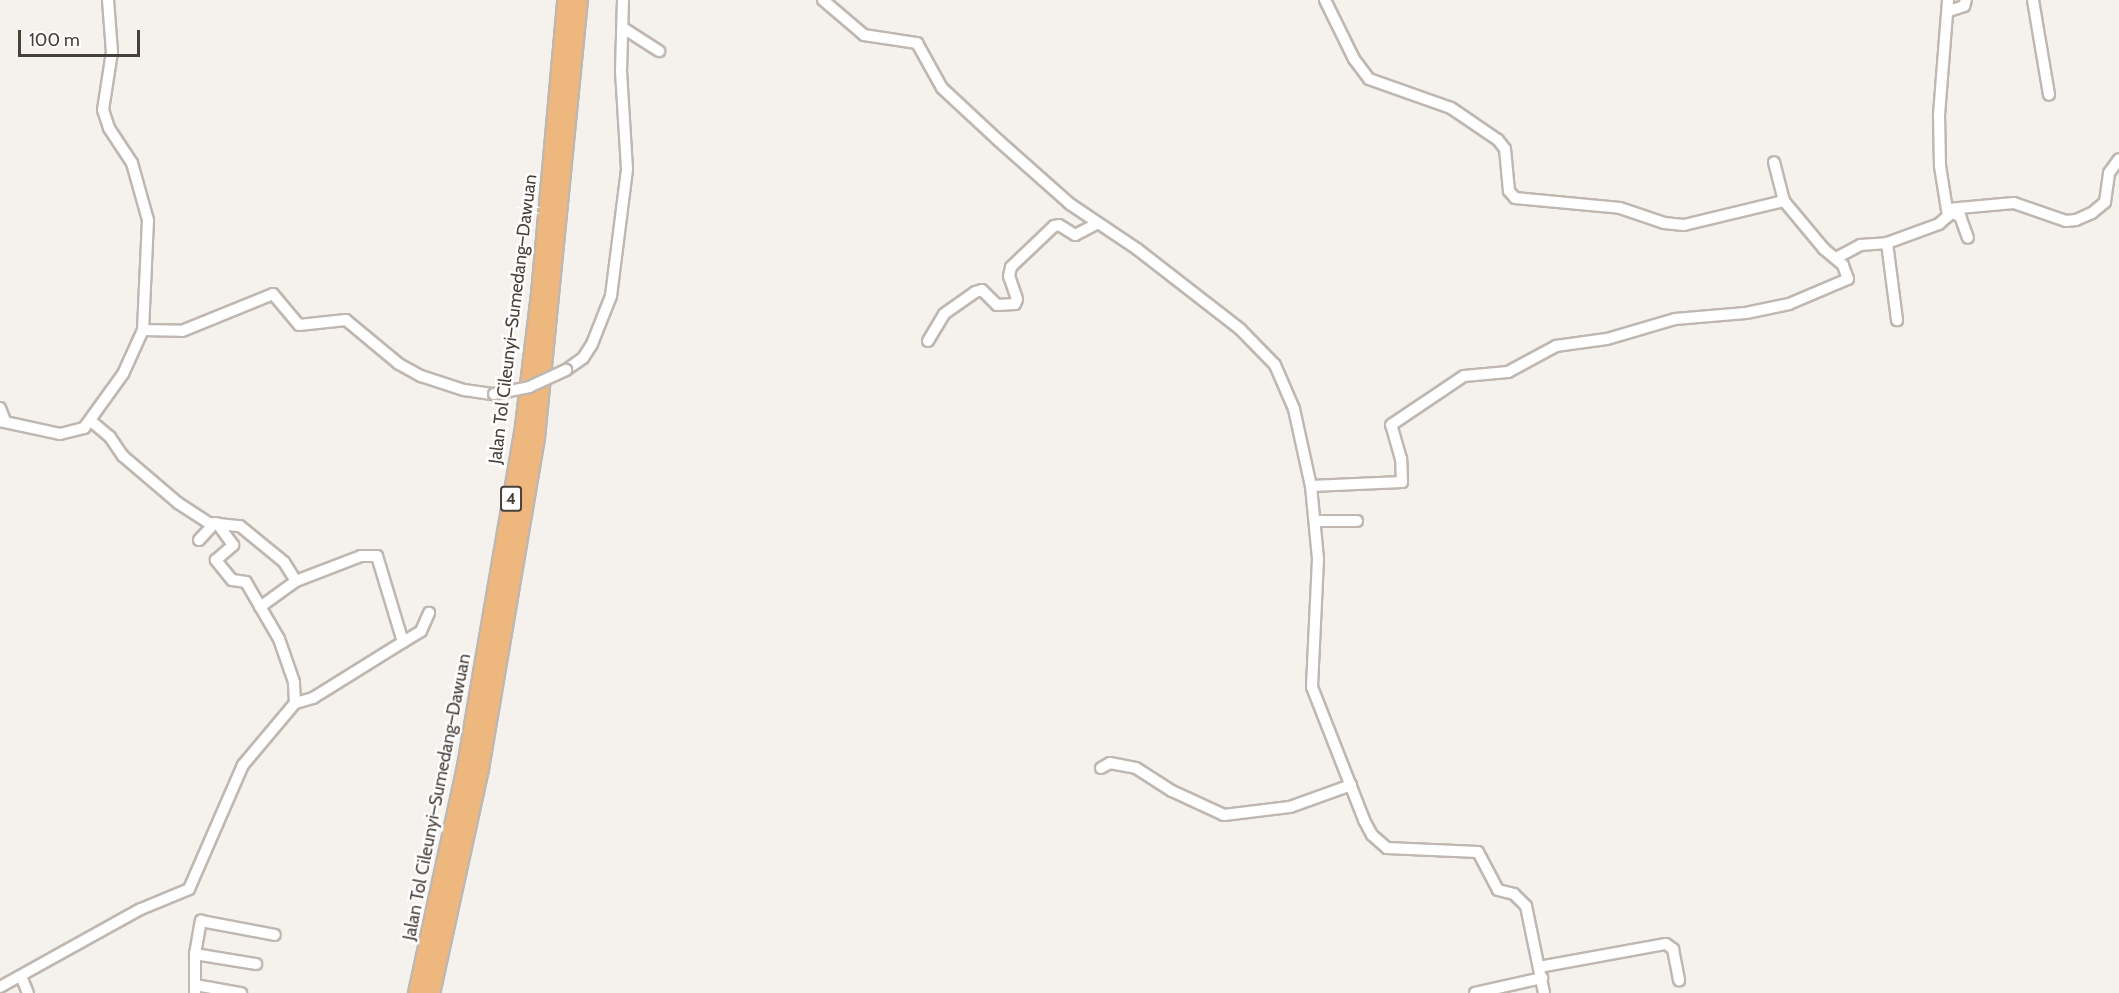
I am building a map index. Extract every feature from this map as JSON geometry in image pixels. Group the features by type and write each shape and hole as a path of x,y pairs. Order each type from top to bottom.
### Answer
{"highway":[{"name":"Jalan Tol Cileunyi–Sumedang–Dawuan","path":"416,993 465,766 522,434 539,294 565,0"},
{"name":"Jalan Tol Cileunyi–Sumedang–Dawuan","path":"431,993 480,768 536,437 579,0"}],"street":[{"path":"0,408 2,421 60,434 76,432 91,421 103,406 143,330 148,220 132,163 109,128 103,110 112,52 108,0"},
{"path":"143,330 182,331 273,294 299,325 346,320 399,364 421,376 464,390 494,394 529,387 566,370 583,358 592,344 611,296 627,169 623,0"},
{"path":"823,0 864,35 917,43 942,88 1096,224 1137,249 1240,329 1275,365 1294,409 1311,486 1317,570 1312,687 1368,827 1383,845 1476,851 1496,887 1525,902 1544,993"},
{"path":"1325,0 1354,59 1369,79 1457,111 1498,140 1505,149 1509,191 1515,198 1620,208 1664,223 1684,225 1784,201"},
{"path":"1836,258 1860,245 1887,243 1939,224 1948,211 1940,166 1939,115 1949,5 1970,0"},
{"path":"2033,0 2049,95"},
{"path":"623,28 659,51"},
{"path":"1948,211 2014,203 2058,219 2076,220 2105,202 2109,173 2119,159"},
{"path":"1311,486 1402,482 1401,459 1390,425 1464,376 1508,372 1556,346 1607,339 1675,319 1746,313 1789,304 1848,279 1845,268 1784,201 1774,162"},
{"path":"1948,211 1960,216 1968,238"},
{"path":"928,341 944,314 975,292 982,290 997,305 1015,304 1017,299 1009,276 1011,267 1054,226 1059,225 1075,235 1096,224"},
{"path":"1887,243 1897,320"},
{"path":"0,987 141,909 189,889 243,765 295,703 297,696 284,649 246,582 232,580 216,560 233,545 216,523 178,502 123,456 105,431 91,421"},
{"path":"1315,521 1357,521"},
{"path":"199,540 216,523 234,523 284,562 296,581"},
{"path":"260,607 296,581 375,554 403,642"},
{"path":"295,703 313,698 421,631 429,613"},
{"path":"1101,768 1110,763 1129,766 1172,791 1233,816 1312,802 1352,785"},
{"path":"241,993 195,989 195,954 201,921 275,935"},
{"path":"1475,993 1541,973 1666,944 1673,949 1679,980"},
{"path":"195,954 256,964"},
{"path":"21,976 28,993"}]}
